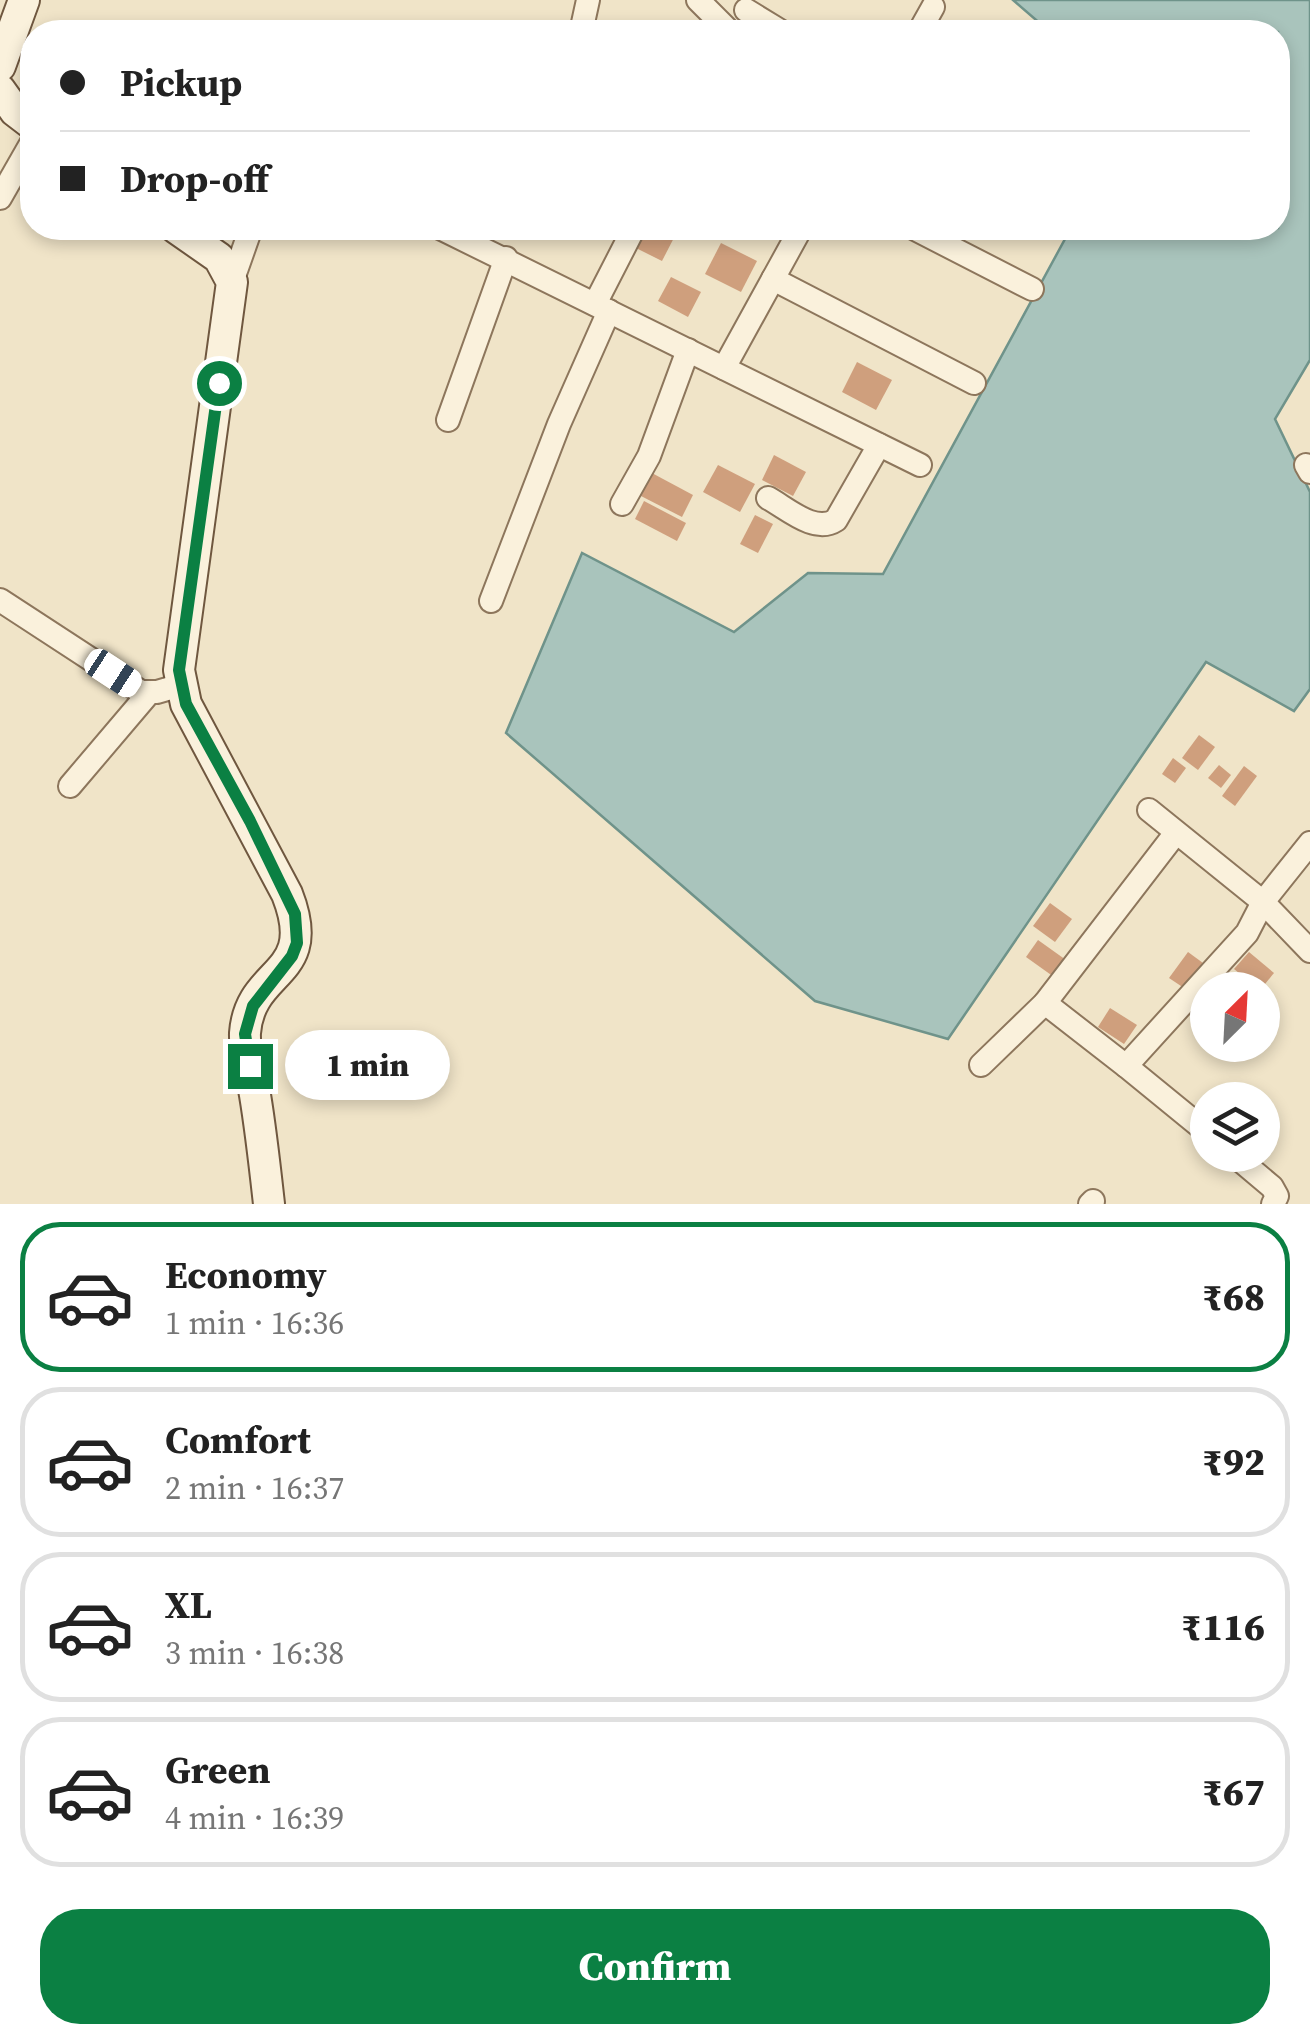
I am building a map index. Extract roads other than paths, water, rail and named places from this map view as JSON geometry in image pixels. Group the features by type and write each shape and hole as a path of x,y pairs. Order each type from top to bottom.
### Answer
{"street":[{"path":"0,66 24,0"},
{"path":"698,0 719,20"},
{"path":"926,20 933,7"},
{"path":"0,90 20,115"},
{"path":"0,198 20,163"},
{"path":"193,240 219,258 232,282"},
{"path":"247,240 232,282 179,670 186,704 295,914 297,943 292,956 253,1006 245,1034 268,1204"},
{"path":"466,240 920,465"},
{"path":"491,601 629,240"},
{"path":"724,368 794,240"},
{"path":"936,240 1032,289"},
{"path":"448,420 506,258"},
{"path":"773,279 974,383"},
{"path":"622,504 650,456 688,350"},
{"path":"768,498 818,527 829,525 836,520 879,444"},
{"path":"0,600 141,692 181,686"},
{"path":"70,786 149,693"},
{"path":"1149,810 1264,902 1310,952"},
{"path":"981,1066 1045,1003 1175,834"},
{"path":"1126,1066 1247,934 1264,902 1310,844"},
{"path":"1045,1003 1190,1118"},
{"path":"1254,1172 1272,1188 1276,1196 1273,1204"}],"water":[{"path":"1013,0 1310,0 1310,360 1275,419 1310,492 1310,689 1294,711 1206,662 948,1039 815,1001 506,733 582,553 734,632 808,573 883,574 1064,240 1290,240 1290,20 1036,20"}]}
